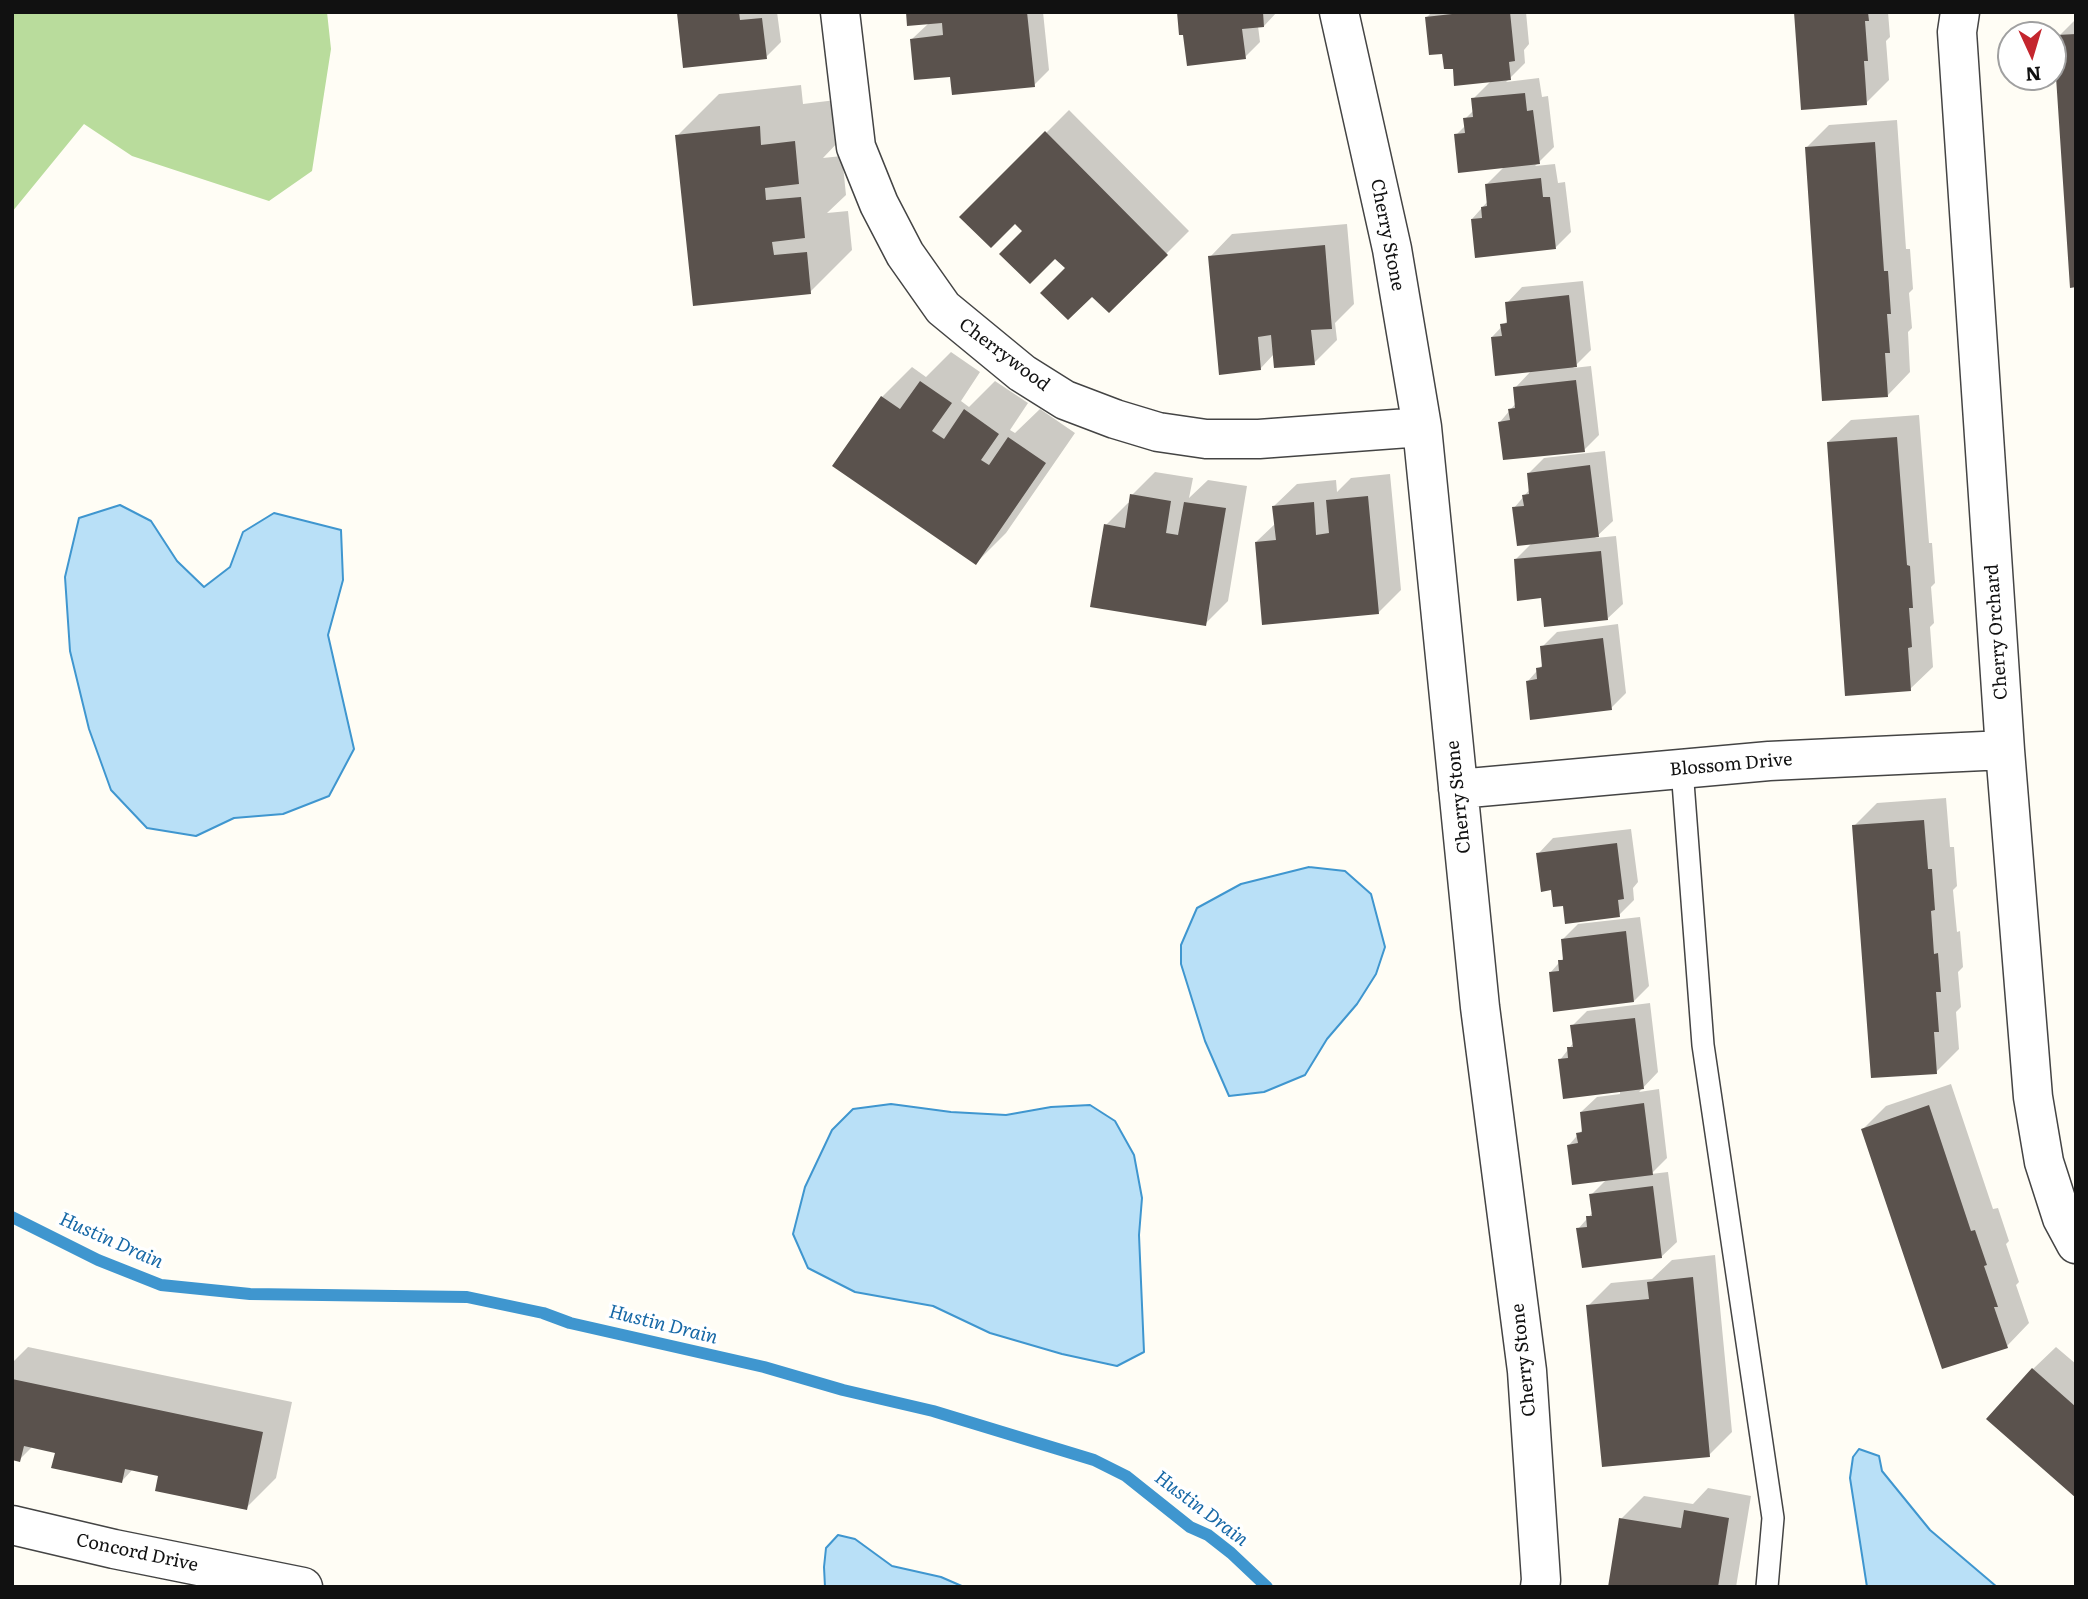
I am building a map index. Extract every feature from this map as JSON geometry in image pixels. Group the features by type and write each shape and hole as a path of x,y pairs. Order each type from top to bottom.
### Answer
{"street":[{"name":"Cherrywood","path":"840,12 856,147 879,204 905,254 943,308 1022,373 1065,400 1115,419 1158,432 1206,439 1259,439 1422,427"},
{"name":"Cherry Stone","path":"1339,12 1392,249 1422,427 1480,1007 1527,1371 1541,1580 1539,1587"},
{"name":"Cherry Orchard","path":"1960,12 1957,32 2005,750 2033,1097 2044,1162 2062,1218 2076,1244"},
{"name":"Blossom Drive","path":"1458,789 1769,761 2005,750"},
{"name":"Concord Drive","path":"12,1525 114,1549 303,1587"}],"lane":[{"path":"1682,769 1703,1045 1773,1518 1768,1587"}],"green space":[{"path":"12,12 327,12 331,49 312,171 269,201 132,156 84,124 12,212"}],"water":[{"path":"120,505 151,521 177,561 204,587 230,567 243,532 274,513 341,530 343,580 328,635 354,749 329,796 283,814 234,818 196,836 147,828 111,790 89,729 70,651 65,577 79,518"},
{"path":"1309,867 1345,871 1371,894 1385,947 1376,974 1357,1004 1327,1039 1305,1075 1264,1092 1229,1096 1205,1041 1181,964 1181,945 1197,908 1241,884"},
{"path":"891,1104 951,1112 1006,1115 1051,1107 1090,1105 1115,1121 1134,1155 1142,1198 1139,1235 1144,1352 1117,1366 1062,1354 990,1333 933,1306 855,1292 808,1268 793,1234 805,1187 832,1130 853,1109"},
{"path":"1859,1449 1879,1456 1882,1471 1930,1530 1997,1587 1867,1587 1850,1478 1853,1457"},
{"path":"838,1535 855,1539 892,1566 941,1577 964,1587 825,1587 826,1548"}],"building":[{"path":"739,12 740,20 762,18 767,59 683,68 677,13"},
{"path":"906,12 1027,12 1035,87 952,95 950,77 914,80 910,39 943,35 942,23 907,26"},
{"path":"1177,12 1263,12 1264,27 1242,29 1246,59 1187,66 1183,35 1179,35"},
{"path":"1470,12 1510,12 1515,61 1509,62 1511,80 1454,86 1453,69 1444,69 1442,54 1429,55 1425,17"},
{"path":"1794,12 1868,12 1869,21 1865,21 1868,61 1864,61 1867,105 1801,110"},
{"path":"2067,34 2076,34 2076,287 2070,288 2057,91 2067,91"},
{"path":"1525,93 1527,111 1533,110 1540,164 1458,173 1454,134 1465,133 1463,118 1473,117 1471,98"},
{"path":"760,126 761,145 795,141 799,184 765,188 766,200 801,197 805,238 772,242 774,255 807,252 811,294 693,306 675,135"},
{"path":"1045,131 1168,255 1109,313 1092,297 1068,320 1040,293 1065,268 1055,259 1030,284 999,254 1022,231 1015,224 991,248 959,217"},
{"path":"1875,142 1884,271 1888,271 1891,314 1887,314 1890,353 1885,353 1888,397 1822,401 1805,147"},
{"path":"1541,178 1543,197 1550,197 1556,249 1475,258 1471,219 1482,218 1481,207 1487,206 1485,184"},
{"path":"1325,245 1332,329 1311,330 1315,365 1274,368 1271,335 1258,337 1261,370 1219,375 1208,256"},
{"path":"1569,295 1577,367 1495,376 1491,337 1502,336 1500,324 1507,323 1505,302"},
{"path":"1576,380 1585,452 1503,460 1498,422 1510,420 1508,409 1515,408 1513,387"},
{"path":"920,381 952,403 932,431 944,439 964,409 999,434 981,460 989,465 1008,437 1046,463 976,565 832,466 881,396 900,409"},
{"path":"1897,437 1913,608 1909,608 1912,647 1908,648 1911,691 1845,696 1827,442"},
{"path":"1590,465 1599,537 1517,546 1512,507 1524,506 1522,495 1529,494 1527,473"},
{"path":"1130,494 1171,501 1166,533 1178,535 1184,502 1226,508 1206,626 1090,607 1104,524 1125,528"},
{"path":"1368,496 1379,614 1262,625 1255,542 1276,540 1272,506 1314,502 1316,535 1329,533 1326,500"},
{"path":"1601,551 1608,620 1544,627 1541,598 1517,601 1514,559"},
{"path":"1603,638 1612,710 1530,720 1526,681 1537,679 1536,668 1542,667 1540,646"},
{"path":"1924,820 1928,869 1932,869 1934,954 1938,953 1941,992 1936,992 1939,1032 1934,1032 1937,1074 1871,1078 1852,825"},
{"path":"1617,843 1624,899 1618,900 1620,917 1565,924 1563,906 1553,907 1551,890 1541,892 1536,853"},
{"path":"1626,931 1634,1002 1553,1012 1549,972 1559,971 1558,960 1563,960 1561,939"},
{"path":"1635,1018 1644,1089 1563,1099 1558,1059 1568,1058 1567,1047 1573,1047 1570,1025"},
{"path":"1644,1103 1653,1175 1572,1185 1567,1145 1578,1143 1576,1133 1582,1132 1580,1112"},
{"path":"1929,1105 1971,1231 1975,1230 1987,1265 1984,1266 1998,1307 1994,1307 2008,1348 1942,1369 1861,1129"},
{"path":"1653,1186 1662,1258 1582,1268 1576,1228 1587,1227 1586,1216 1592,1216 1589,1194"},
{"path":"1693,1277 1710,1457 1602,1467 1586,1305 1649,1299 1647,1282"},
{"path":"2032,1368 2076,1407 2076,1498 1986,1419"},
{"path":"12,1379 263,1432 247,1510 155,1491 158,1476 125,1469 122,1483 51,1468 55,1453 24,1446 20,1462 12,1460"},
{"path":"1684,1510 1729,1518 1718,1587 1608,1587 1619,1518 1681,1528"}],"waterway":[{"name":"Hustin Drain","path":"12,1217 98,1260 161,1285 250,1294 467,1297 764,1367 843,1390 933,1411 1094,1460 1126,1476 1190,1527 1208,1535 1231,1553 1267,1587"}]}
